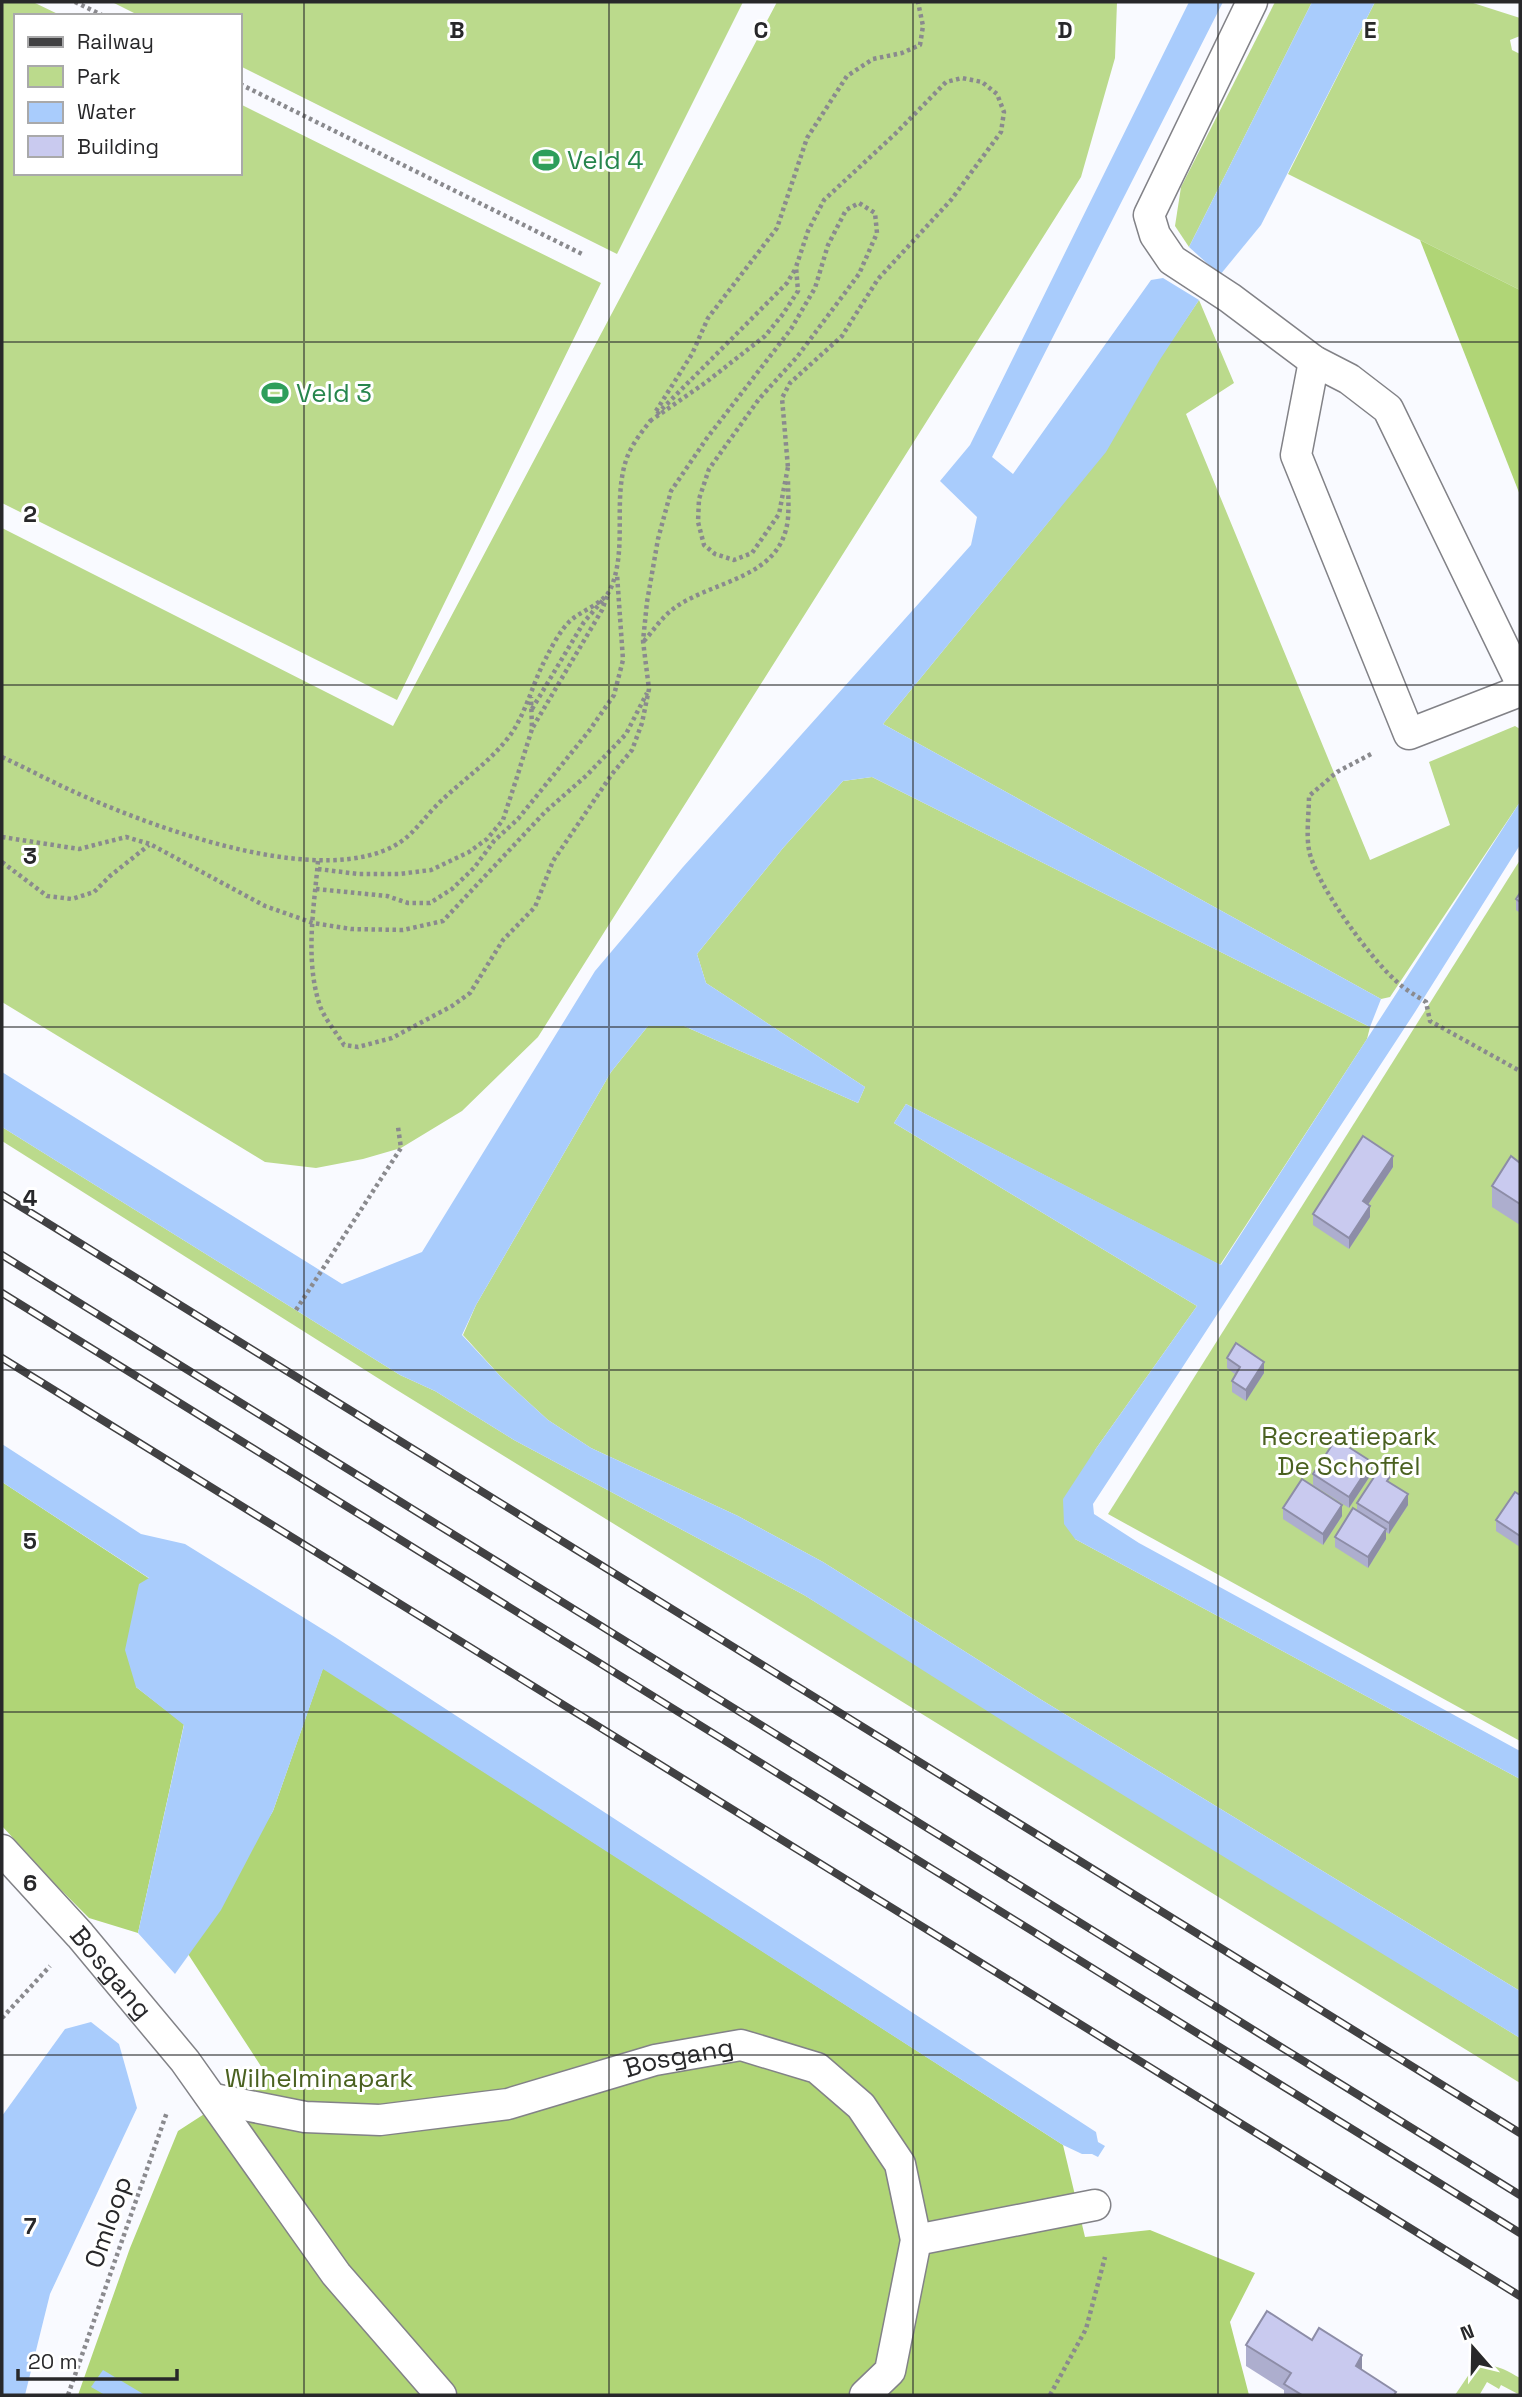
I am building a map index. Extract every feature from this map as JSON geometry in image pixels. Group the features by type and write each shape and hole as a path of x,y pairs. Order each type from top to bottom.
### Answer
{"lane":[{"path":"1252,2 1149,215 1155,236 1172,260 1230,298 1314,361 1349,379 1388,409 1520,681"},
{"path":"1314,361 1296,456 1409,734 1520,691"},
{"name":"Bosgang","path":"2,1850 79,1935 185,2061 336,2274 441,2395"},
{"name":"Bosgang","path":"214,2099 304,2117 380,2120 508,2104 656,2060 741,2045 817,2068 861,2106 900,2164 916,2240 890,2371 865,2395"},
{"path":"916,2240 1095,2204"}],"path":[{"path":"75,2 100,14"},
{"path":"316,889 387,896 408,903 430,904 452,889 474,868 494,841 518,819 589,731 614,695 623,660 616,573 622,476 628,453 692,354 708,318 777,228 807,138 847,76 873,59 902,53 920,45 923,26 918,2"},
{"path":"643,641 672,609 745,575 775,555 788,520 788,467 782,398 790,383 842,336 878,279 951,200 992,147 1002,132 1004,113 998,94 982,82 962,78 946,82 824,200 787,283 650,421"},
{"path":"242,85 582,254"},
{"path":"318,861 312,965 319,1005 344,1045 358,1047 392,1038 452,1006 470,992 503,940 536,907 553,860 612,774 632,750 642,723 649,689 643,641 657,539 671,491 707,438 792,329 815,288 828,245 846,210 859,203 875,213 877,233 859,274 797,356 759,399 709,470 699,499 698,522 704,545 715,554 734,560 752,554 779,514 788,467"},
{"path":"650,421 705,383 765,336 798,291 796,267"},
{"path":"318,869 358,874 399,874 431,870 469,852 487,839 503,820 531,729 602,610 616,573"},
{"path":"2,757 69,790 146,820 250,853 318,861 361,857 401,842 419,827 435,807 477,771 507,739 520,719 545,659 567,623 608,594"},
{"path":"531,711 584,622 608,594"},
{"path":"2,837 79,849 126,837 150,844 265,906 313,923 351,929 403,930 443,921 537,820 587,775 626,734 649,689"},
{"path":"530,692 531,729"},
{"path":"1411,733 1336,772 1309,796 1309,851 1321,881 1358,938 1396,982 1426,1002 1430,1021 1520,1071"},
{"path":"2,862 47,896 72,899 94,892 150,844"},
{"path":"296,1310 401,1148 398,1127"},
{"path":"2,2018 79,1935"},
{"name":"Omloop","path":"68,2395 185,2061"},
{"path":"1050,2395 1086,2329 1105,2257"}],"green space":[{"name":"Veld 3","path":"2,2 33,2 58,14 14,14 14,175 242,175 242,105 601,283 397,700 2,503"},
{"name":"Veld 4","path":"112,2 743,2 617,254 242,67 242,14 136,14"},
{"path":"777,2 1117,2 1115,58 1081,177 538,1037 462,1111 401,1148 316,1168 265,1162 2,1002 2,528 393,726"},
{"path":"1275,2 1312,2 1189,247 1175,226 1181,187"},
{"path":"1375,2 1470,2 1520,18 1520,36 1510,40 1512,50 1520,54 1520,290 1288,174"},
{"path":"1420,240 1520,290 1520,495"},
{"path":"1199,300 1234,383 1186,414 1370,860 1450,825 1429,762 1515,726 1520,729 1520,802 1390,997 1381,999 883,724 1054,515"},
{"path":"872,777 1370,1027 1367,1039 1220,1265 906,1104 894,1123 1197,1306 1095,1450 1075,1539 1520,1779 1520,1991 1040,1699 823,1562 738,1516 591,1448 548,1420 502,1378 463,1335 476,1305 611,1072 648,1026 684,1026 858,1103 865,1087 706,983 697,954 783,848 843,781"},
{"name":"Recreatiepark De Schoffel","path":"1520,860 1520,1741 1108,1514"},
{"path":"2,1127 400,1375 435,1391 514,1440 804,1595 1520,2038 1520,2083 392,1387 2,1141"},
{"path":"2,1482 150,1579 136,1687 184,1724 138,1933 89,1918 2,1826"},
{"name":"Wilhelminapark","path":"323,1668 1063,2145 1085,2237 1150,2230 1255,2273 1230,2322 1249,2395 78,2395 130,2248 178,2131 266,2074 188,1954 273,1811"},
{"path":"1482,2365 1497,2367 1520,2378 1520,2395 1501,2385 1499,2389 1487,2382 1480,2394 1482,2395 1455,2395 1472,2370"}],"water":[{"path":"1189,2 1223,2 992,457 1013,474 1151,280 1163,278 1199,300 1159,361 1106,452 883,724 1381,999 1370,1027 872,777 843,781 783,848 697,954 706,983 865,1087 858,1103 684,1026 648,1026 611,1072 476,1305 462,1335 502,1378 548,1420 591,1448 738,1516 823,1562 1040,1699 1520,1991 1520,2038 1030,1738 804,1595 514,1440 435,1391 400,1375 2,1127 2,1072 342,1284 422,1252 595,971 683,867 971,545 977,517 940,481 970,445"},
{"path":"1312,2 1375,2 1261,225 1220,275 1189,247"},
{"path":"1520,802 1520,845 1415,1012 1093,1504 1094,1514 1139,1543 1520,1751 1520,1779 1075,1539 1064,1524 1063,1499 1197,1306 894,1123 906,1104 1221,1265"},
{"path":"2,1444 141,1534 185,1544 335,1637 1096,2132 1098,2142 1105,2146 1098,2157 1082,2154 1063,2145 323,1669 273,1811 221,1910 175,1974 138,1933 184,1725 136,1687 125,1650 139,1584 149,1578 2,1482"},
{"path":"91,2022 119,2044 137,2108 50,2294 25,2395 2,2395 2,2116 65,2029"},
{"path":"103,2370 145,2395 105,2395 91,2387"}],"building":[{"path":"1363,1136 1393,1156 1363,1201 1370,1206 1349,1238 1313,1214"},
{"path":"1511,1156 1520,1163 1520,1204 1492,1186"},
{"path":"1236,1343 1264,1362 1246,1390 1232,1381 1240,1367 1227,1358"},
{"path":"1336,1439 1372,1462 1349,1497 1313,1474"},
{"path":"1380,1468 1391,1475 1387,1481 1408,1494 1389,1523 1357,1503"},
{"path":"1302,1479 1342,1505 1323,1534 1283,1508"},
{"path":"1515,1492 1520,1495 1520,1536 1496,1520"},
{"path":"1353,1508 1386,1529 1368,1557 1335,1537"},
{"path":"1267,2311 1312,2340 1319,2328 1362,2355 1356,2366 1396,2392 1394,2395 1302,2395 1284,2384 1291,2373 1246,2345"}],"railway":[{"path":"2,1195 1520,2133"},
{"path":"2,1255 1520,2195"},
{"path":"2,1293 1520,2233"},
{"path":"2,1358 1520,2296"}],"place":[{"name":"Veld 4","path":"546,160"},
{"name":"Veld 3","path":"275,393"}]}
